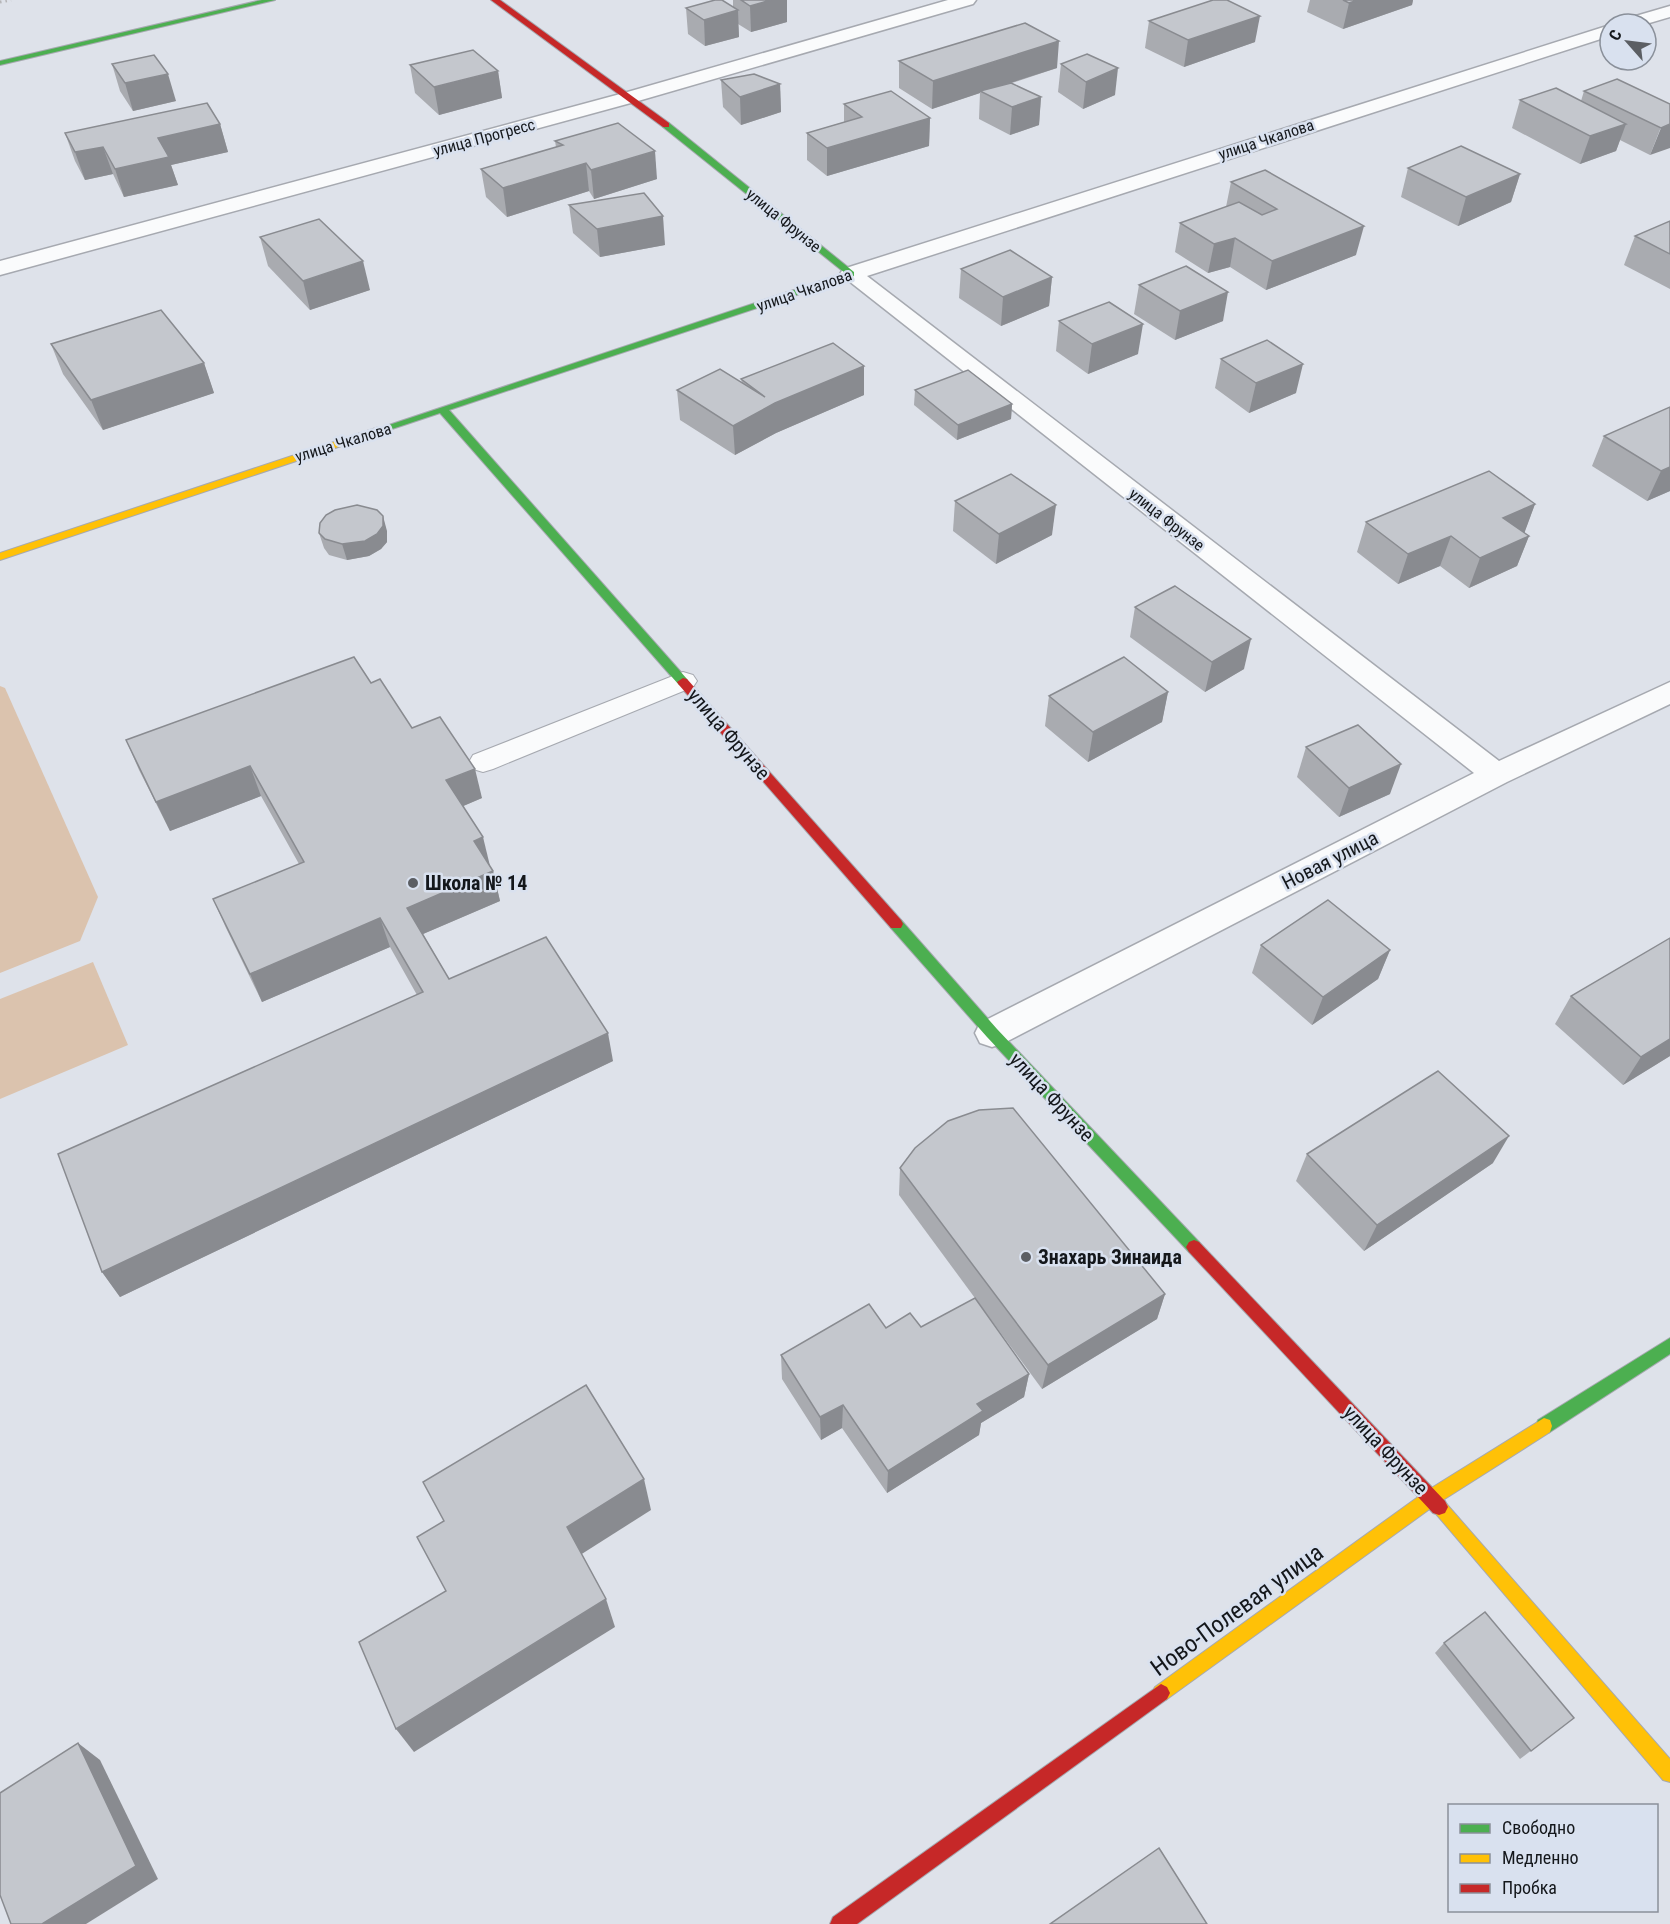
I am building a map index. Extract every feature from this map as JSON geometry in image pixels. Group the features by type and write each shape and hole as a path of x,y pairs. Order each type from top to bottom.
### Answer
{"street":[{"path":"0,63 271,0"},
{"name":"улица Фрунзе","path":"495,0 632,97 851,274 1496,775"},
{"name":"улица Прогресс","path":"0,268 632,97 967,0"},
{"name":"улица Чкалова","path":"0,557 242,474 444,411 851,274 1598,34"},
{"name":"улица Фрунзе","path":"444,411 992,1034 1431,1498 1670,1773"},
{"name":"Новая улица","path":"992,1034 1496,775 1670,692"},
{"name":"Ново-Полевая улица","path":"840,1924 1431,1498 1670,1345"}],"lane":[{"path":"483,762 683,681"}],"shaded area":[{"path":"0,686 5,688 98,897 80,941 0,973"},
{"path":"93,962 128,1045 0,1099 0,999"}],"building":[{"path":"722,0 738,10 704,20 686,8"},
{"path":"741,0 771,0 750,6"},
{"path":"1213,0 1227,0 1260,16 1188,40 1149,21"},
{"path":"1025,23 1059,41 933,81 899,61"},
{"path":"473,50 498,71 434,87 410,65"},
{"path":"1087,54 1118,68 1086,82 1061,64"},
{"path":"154,55 168,74 125,83 112,64"},
{"path":"754,74 780,84 740,97 721,80"},
{"path":"1617,79 1670,104 1670,124 1661,128 1584,91"},
{"path":"1011,83 1041,97 1012,107 980,91"},
{"path":"1556,88 1626,124 1590,136 1520,100"},
{"path":"891,91 930,118 827,148 807,133 862,117 844,104"},
{"path":"207,103 220,124 158,138 169,157 115,169 103,147 75,152 65,133"},
{"path":"618,123 655,151 591,170 586,163 503,188 481,169 563,145 555,141"},
{"path":"1461,146 1520,174 1466,197 1408,168"},
{"path":"1265,170 1364,226 1272,261 1235,238 1214,244 1180,223 1239,202 1262,215 1277,209 1231,182"},
{"path":"644,193 663,216 597,229 569,205"},
{"path":"319,219 363,261 303,281 260,237"},
{"path":"1670,221 1670,254 1635,236"},
{"path":"1010,250 1052,277 1003,297 961,269"},
{"path":"1186,266 1228,292 1180,311 1139,285"},
{"path":"1109,302 1143,324 1092,344 1059,321"},
{"path":"161,310 204,363 91,400 51,344"},
{"path":"1267,340 1303,364 1256,383 1221,359"},
{"path":"833,343 864,366 775,403 733,426 677,390 720,369 765,397 741,379"},
{"path":"968,370 1012,404 958,425 915,390"},
{"path":"1670,407 1670,467 1661,471 1604,436"},
{"path":"1489,471 1535,504 1503,518 1529,536 1480,558 1451,536 1408,554 1366,522"},
{"path":"1011,474 1056,505 999,534 955,501"},
{"path":"357,505 377,510 383,516 383,526 377,534 365,541 342,544 325,539 319,533 320,523 326,515 335,510"},
{"path":"1175,586 1251,639 1212,662 1135,607"},
{"path":"354,657 371,683 380,679 412,728 440,717 475,769 446,780 483,837 474,841 493,871 407,908 449,979 546,937 608,1033 102,1272 58,1154 423,992 380,918 250,974 213,899 304,862 250,766 156,802 126,740"},
{"path":"1124,657 1168,692 1093,732 1049,696"},
{"path":"1358,725 1401,764 1349,788 1306,747"},
{"path":"1328,900 1390,950 1323,997 1261,945"},
{"path":"1670,938 1670,1039 1641,1057 1571,996"},
{"path":"1438,1071 1509,1136 1377,1225 1307,1154"},
{"name":"Знахарь Зинаида","path":"1013,1108 1165,1294 1048,1365 900,1168 915,1148 948,1121 979,1110"},
{"path":"975,1298 1029,1374 977,1404 983,1411 888,1471 843,1405 820,1417 781,1355 869,1304 886,1328 910,1313 921,1327"},
{"path":"586,1385 644,1479 567,1527 606,1599 396,1729 359,1642 446,1591 417,1537 444,1521 423,1482"},
{"path":"1485,1612 1574,1718 1531,1751 1444,1643"},
{"path":"78,1743 136,1866 42,1924 11,1924 0,1895 0,1793"},
{"path":"1159,1848 1207,1924 1050,1924"}],"railway":[{"path":"0,2 11,0"}],"traffic: fast":[{"path":"0,63 271,0"},
{"path":"666,125 851,274"},
{"path":"379,430 851,274"},
{"path":"444,411 683,682"},
{"path":"896,924 992,1033 1194,1247"},
{"path":"1544,1426 1670,1345"}],"traffic: slow":[{"path":"0,557 379,430"},
{"path":"1161,1693 1431,1498 1544,1426"},
{"path":"1439,1507 1670,1773"}],"traffic: jam":[{"path":"495,0 666,125"},
{"path":"683,682 896,924"},
{"path":"1194,1247 1439,1507"},
{"path":"840,1924 1161,1693"}],"place":[{"name":"Школа № 14","path":"413,883"},
{"name":"Знахарь Зинаида","path":"1026,1257"}]}
